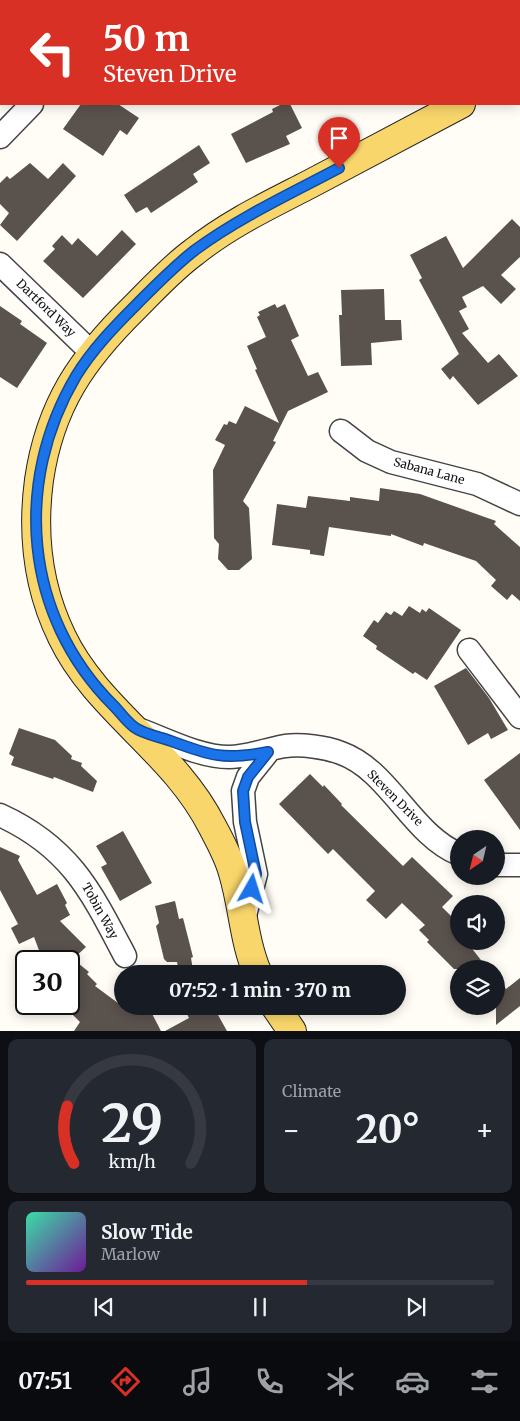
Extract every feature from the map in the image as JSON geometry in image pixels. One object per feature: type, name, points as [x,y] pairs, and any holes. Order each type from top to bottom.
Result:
[{"type":"main road","points":[[254,965],[233,870],[194,794],[166,760],[89,681],[62,638],[46,594],[36,546],[36,506],[44,448],[56,412],[91,352],[169,272],[220,232],[459,105]]},
{"type":"main road","points":[[281,1015],[292,1031]]},
{"type":"street","points":[[0,137],[31,105]]},
{"type":"street","name":"Dartford Way","points":[[0,264],[91,352]]},
{"type":"street","name":"Sabana Lane","points":[[341,431],[367,451],[392,462],[477,484],[520,504]]},
{"type":"street","points":[[470,650],[520,717]]},
{"type":"street","name":"Steven Drive","points":[[135,728],[219,757],[237,757],[268,752],[285,746],[311,746],[342,753],[360,764],[378,779],[428,831],[450,849]]},
{"type":"street","points":[[244,919],[256,874],[245,822],[243,791],[248,777],[268,752]]},
{"type":"street","name":"Tobin Way","points":[[0,815],[38,836],[64,858],[86,884],[125,956]]},
{"type":"street","points":[[505,865],[520,864]]},
{"type":"building","points":[[80,105],[120,105],[139,118],[127,135],[120,130],[103,156],[63,129]]},
{"type":"building","points":[[280,105],[290,105],[302,128],[286,136],[290,144],[246,163],[231,134],[273,112],[272,109]]},
{"type":"building","points":[[199,145],[210,163],[193,174],[198,182],[151,213],[147,207],[136,213],[124,195]]},
{"type":"building","points":[[30,163],[48,179],[63,163],[76,176],[17,241],[0,225],[9,213],[0,204],[0,183],[7,176],[10,179]]},
{"type":"building","points":[[512,219],[520,227],[520,257],[501,275],[516,289],[501,304],[483,286],[462,297],[467,307],[459,311],[469,329],[462,333],[488,363],[499,354],[518,376],[478,405],[453,376],[450,380],[441,369],[459,354],[419,280],[422,278],[410,255],[446,236],[463,268]]},
{"type":"building","points":[[122,230],[136,244],[83,298],[43,261],[55,249],[52,246],[62,235],[72,245],[78,238],[97,256]]},
{"type":"building","points":[[384,289],[385,320],[401,320],[402,340],[371,343],[372,365],[341,366],[339,315],[342,315],[341,290]]},
{"type":"building","points":[[275,304],[277,308],[285,304],[299,336],[291,340],[308,376],[318,372],[328,392],[288,411],[273,441],[276,442],[243,501],[249,508],[252,559],[239,570],[228,570],[218,559],[219,544],[214,538],[213,470],[225,445],[215,440],[224,424],[227,425],[229,421],[236,424],[245,406],[279,423],[255,370],[257,369],[247,346],[266,337],[257,317],[260,315],[258,312]]},
{"type":"building","points":[[0,306],[22,321],[20,324],[47,343],[17,388],[0,377]]},
{"type":"building","points":[[380,488],[420,494],[496,521],[494,524],[520,547],[520,601],[512,594],[507,600],[491,586],[496,580],[476,561],[424,543],[423,546],[391,534],[391,536],[329,527],[324,556],[310,554],[310,550],[272,545],[277,504],[306,508],[308,496],[350,501],[350,497],[379,501]]},
{"type":"building","points":[[409,606],[420,613],[422,609],[426,612],[429,608],[461,630],[427,680],[415,672],[413,674],[376,649],[377,646],[363,636],[374,620],[378,623],[386,612],[391,615],[394,611],[402,616]]},
{"type":"building","points":[[466,668],[489,698],[508,730],[491,739],[488,733],[468,745],[434,686]]},
{"type":"building","points":[[19,728],[55,740],[72,756],[71,759],[82,763],[81,766],[97,781],[93,792],[54,777],[53,779],[11,765],[14,757],[9,754]]},
{"type":"building","points":[[520,753],[520,830],[484,780]]},
{"type":"building","points":[[310,774],[323,787],[324,785],[341,805],[403,866],[412,857],[452,895],[450,895],[450,899],[442,907],[450,915],[450,950],[473,950],[481,960],[450,960],[450,965],[427,942],[429,940],[419,930],[425,925],[402,903],[386,919],[366,900],[375,891],[333,849],[328,854],[279,804]]},
{"type":"building","points":[[123,831],[152,883],[120,901],[101,867],[107,864],[96,846]]},
{"type":"building","points":[[0,847],[20,856],[18,860],[37,895],[57,884],[67,903],[65,905],[70,915],[60,921],[86,947],[80,953],[80,950],[39,950],[34,937],[19,944],[11,928],[18,924],[0,890]]},
{"type":"building","points":[[175,901],[179,919],[183,918],[193,957],[191,958],[192,965],[178,965],[177,962],[167,962],[164,959],[156,926],[159,923],[155,906]]},
{"type":"building","points":[[80,965],[89,972],[87,974],[97,984],[95,986],[114,1000],[114,1015],[153,1015],[161,1031],[74,1031],[80,1022],[73,1015],[80,1015]]},
{"type":"building","points":[[520,978],[520,1006],[496,1025],[496,1015],[505,1015],[505,988],[506,989]]},
{"type":"building","points":[[188,1015],[218,1015],[227,1031],[165,1031],[189,1018]]},
{"type":"route","points":[[252,889],[256,874],[245,822],[243,791],[248,777],[257,763],[268,752],[231,758],[219,757],[135,728],[89,681],[62,638],[46,594],[36,546],[36,506],[44,448],[56,412],[91,352],[169,272],[220,232],[339,168]]}]
